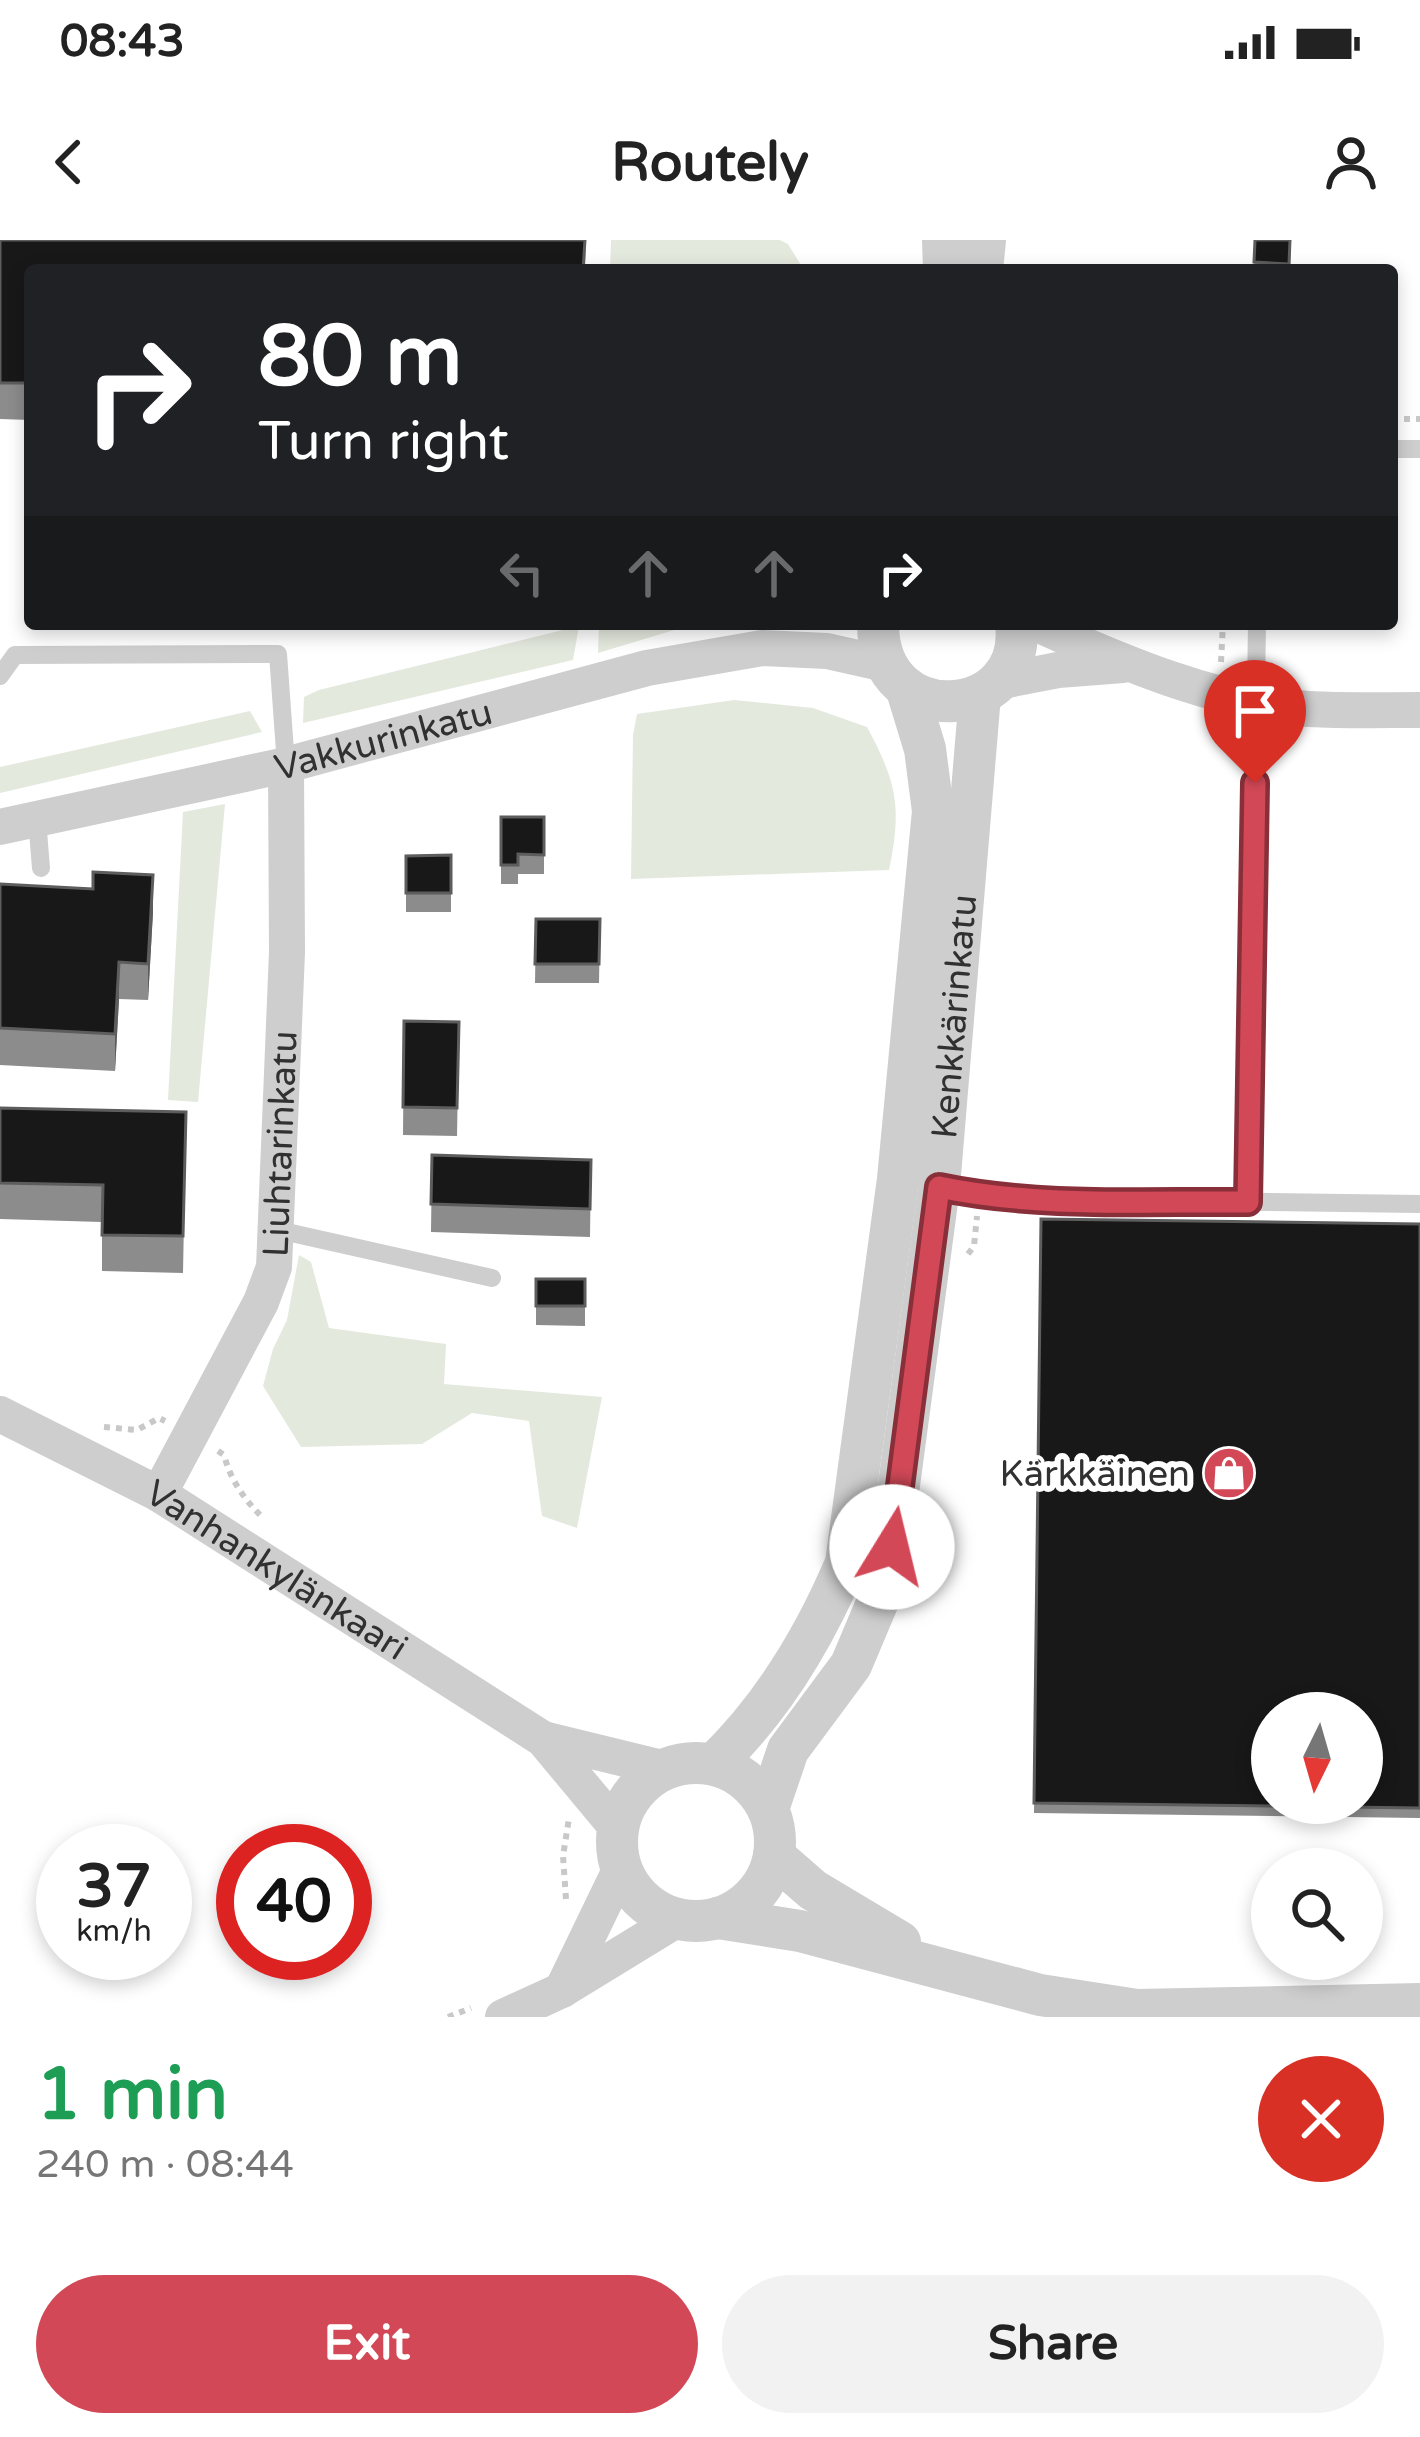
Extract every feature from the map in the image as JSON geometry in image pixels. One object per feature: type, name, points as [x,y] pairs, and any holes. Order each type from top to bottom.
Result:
[{"type":"street","points":[[762,648],[801,630]]},
{"type":"street","name":"Kenkkärinkatu","points":[[769,1809],[788,1750],[851,1666],[886,1582],[938,1187],[989,688],[1015,651],[1016,630]]},
{"type":"street","points":[[1050,630],[1127,665],[1256,700],[1306,709],[1420,710]]},
{"type":"street","points":[[762,648],[890,660],[943,703],[1058,670],[1127,665]]},
{"type":"street","name":"Vakkurinkatu","points":[[0,827],[286,764],[647,668],[762,648]]},
{"type":"street","name":"Kenkkärinkatu","points":[[714,1764],[753,1726],[793,1668],[846,1563],[938,1187],[933,811],[925,748],[890,660]]},
{"type":"street","name":"Liuhtarinkatu","points":[[159,1494],[261,1303],[274,1267],[286,952],[286,764]]},
{"type":"street","name":"Vanhankylänkaari","points":[[0,1414],[159,1494],[543,1739],[587,1791],[620,1848]]},
{"type":"street","name":"Vanhankylänkaari","points":[[543,1739],[666,1769]]},
{"type":"street","points":[[487,2013],[562,1990],[698,1918],[738,1910],[768,1877],[774,1856],[769,1809],[755,1788],[714,1764],[666,1769],[643,1783],[627,1804],[620,1848],[562,1990]]},
{"type":"street","points":[[620,1848],[634,1891],[654,1909],[800,1930],[1040,1995],[1137,2010],[1393,2009]]},
{"type":"street","points":[[774,1856],[813,1890],[938,1965]]},
{"type":"lane","points":[[1248,1202],[1257,630]]},
{"type":"lane","points":[[0,676],[15,655],[278,654],[286,764]]},
{"type":"lane","points":[[38,819],[41,868]]},
{"type":"lane","points":[[938,1187],[1248,1202],[1420,1204]]},
{"type":"lane","points":[[278,1230],[492,1278]]},
{"type":"path","points":[[1221,666],[1222,630]]},
{"type":"path","points":[[938,1187],[974,1246],[962,1261]]},
{"type":"path","points":[[85,1418],[106,1428],[137,1430],[159,1418],[190,1435],[224,1455],[230,1476],[265,1520]]},
{"type":"path","points":[[563,1910],[567,1822],[587,1791]]},
{"type":"path","points":[[448,2017],[487,2013]]},
{"type":"shaded area","points":[[611,240],[780,240],[800,264],[610,264]]},
{"type":"shaded area","points":[[578,630],[573,660],[303,723],[304,697]]},
{"type":"shaded area","points":[[599,630],[674,630],[598,653]]},
{"type":"shaded area","points":[[734,700],[813,708],[867,727],[894,796],[889,870],[631,879],[637,714]]},
{"type":"shaded area","points":[[250,711],[262,732],[0,793],[0,767]]},
{"type":"shaded area","points":[[225,804],[198,1102],[168,1100],[183,812]]},
{"type":"shaded area","points":[[299,1255],[311,1262],[329,1328],[446,1344],[444,1384],[602,1397],[577,1528],[542,1516],[529,1421],[472,1413],[422,1444],[301,1447],[263,1386],[287,1320]]},
{"type":"building","points":[[0,240],[585,240],[583,264],[24,264],[24,383],[0,383]]},
{"type":"building","points":[[1255,240],[1290,240],[1289,264],[1254,262]]},
{"type":"building","points":[[501,817],[544,817],[544,855],[518,854],[518,865],[501,865]]},
{"type":"building","points":[[451,855],[451,893],[406,893],[406,856]]},
{"type":"building","points":[[93,872],[153,875],[148,964],[119,962],[115,1034],[0,1028],[0,884],[93,889]]},
{"type":"building","points":[[536,919],[600,919],[599,964],[535,964]]},
{"type":"building","points":[[404,1021],[459,1022],[457,1108],[403,1107]]},
{"type":"building","points":[[0,1108],[186,1112],[183,1236],[102,1235],[103,1185],[0,1183]]},
{"type":"building","points":[[432,1155],[591,1160],[590,1209],[431,1204]]},
{"type":"building","name":"Kärkkäinen","points":[[1041,1219],[1420,1224],[1420,1808],[1383,1808],[1383,1692],[1251,1692],[1251,1806],[1034,1803]]},
{"type":"building","points":[[536,1279],[585,1279],[585,1306],[536,1306]]},
{"type":"place","name":"Kärkkäinen","points":[[1229,1473]]},
{"type":"route","points":[[892,1547],[939,1187],[1044,1199],[1248,1202],[1255,783]]}]
